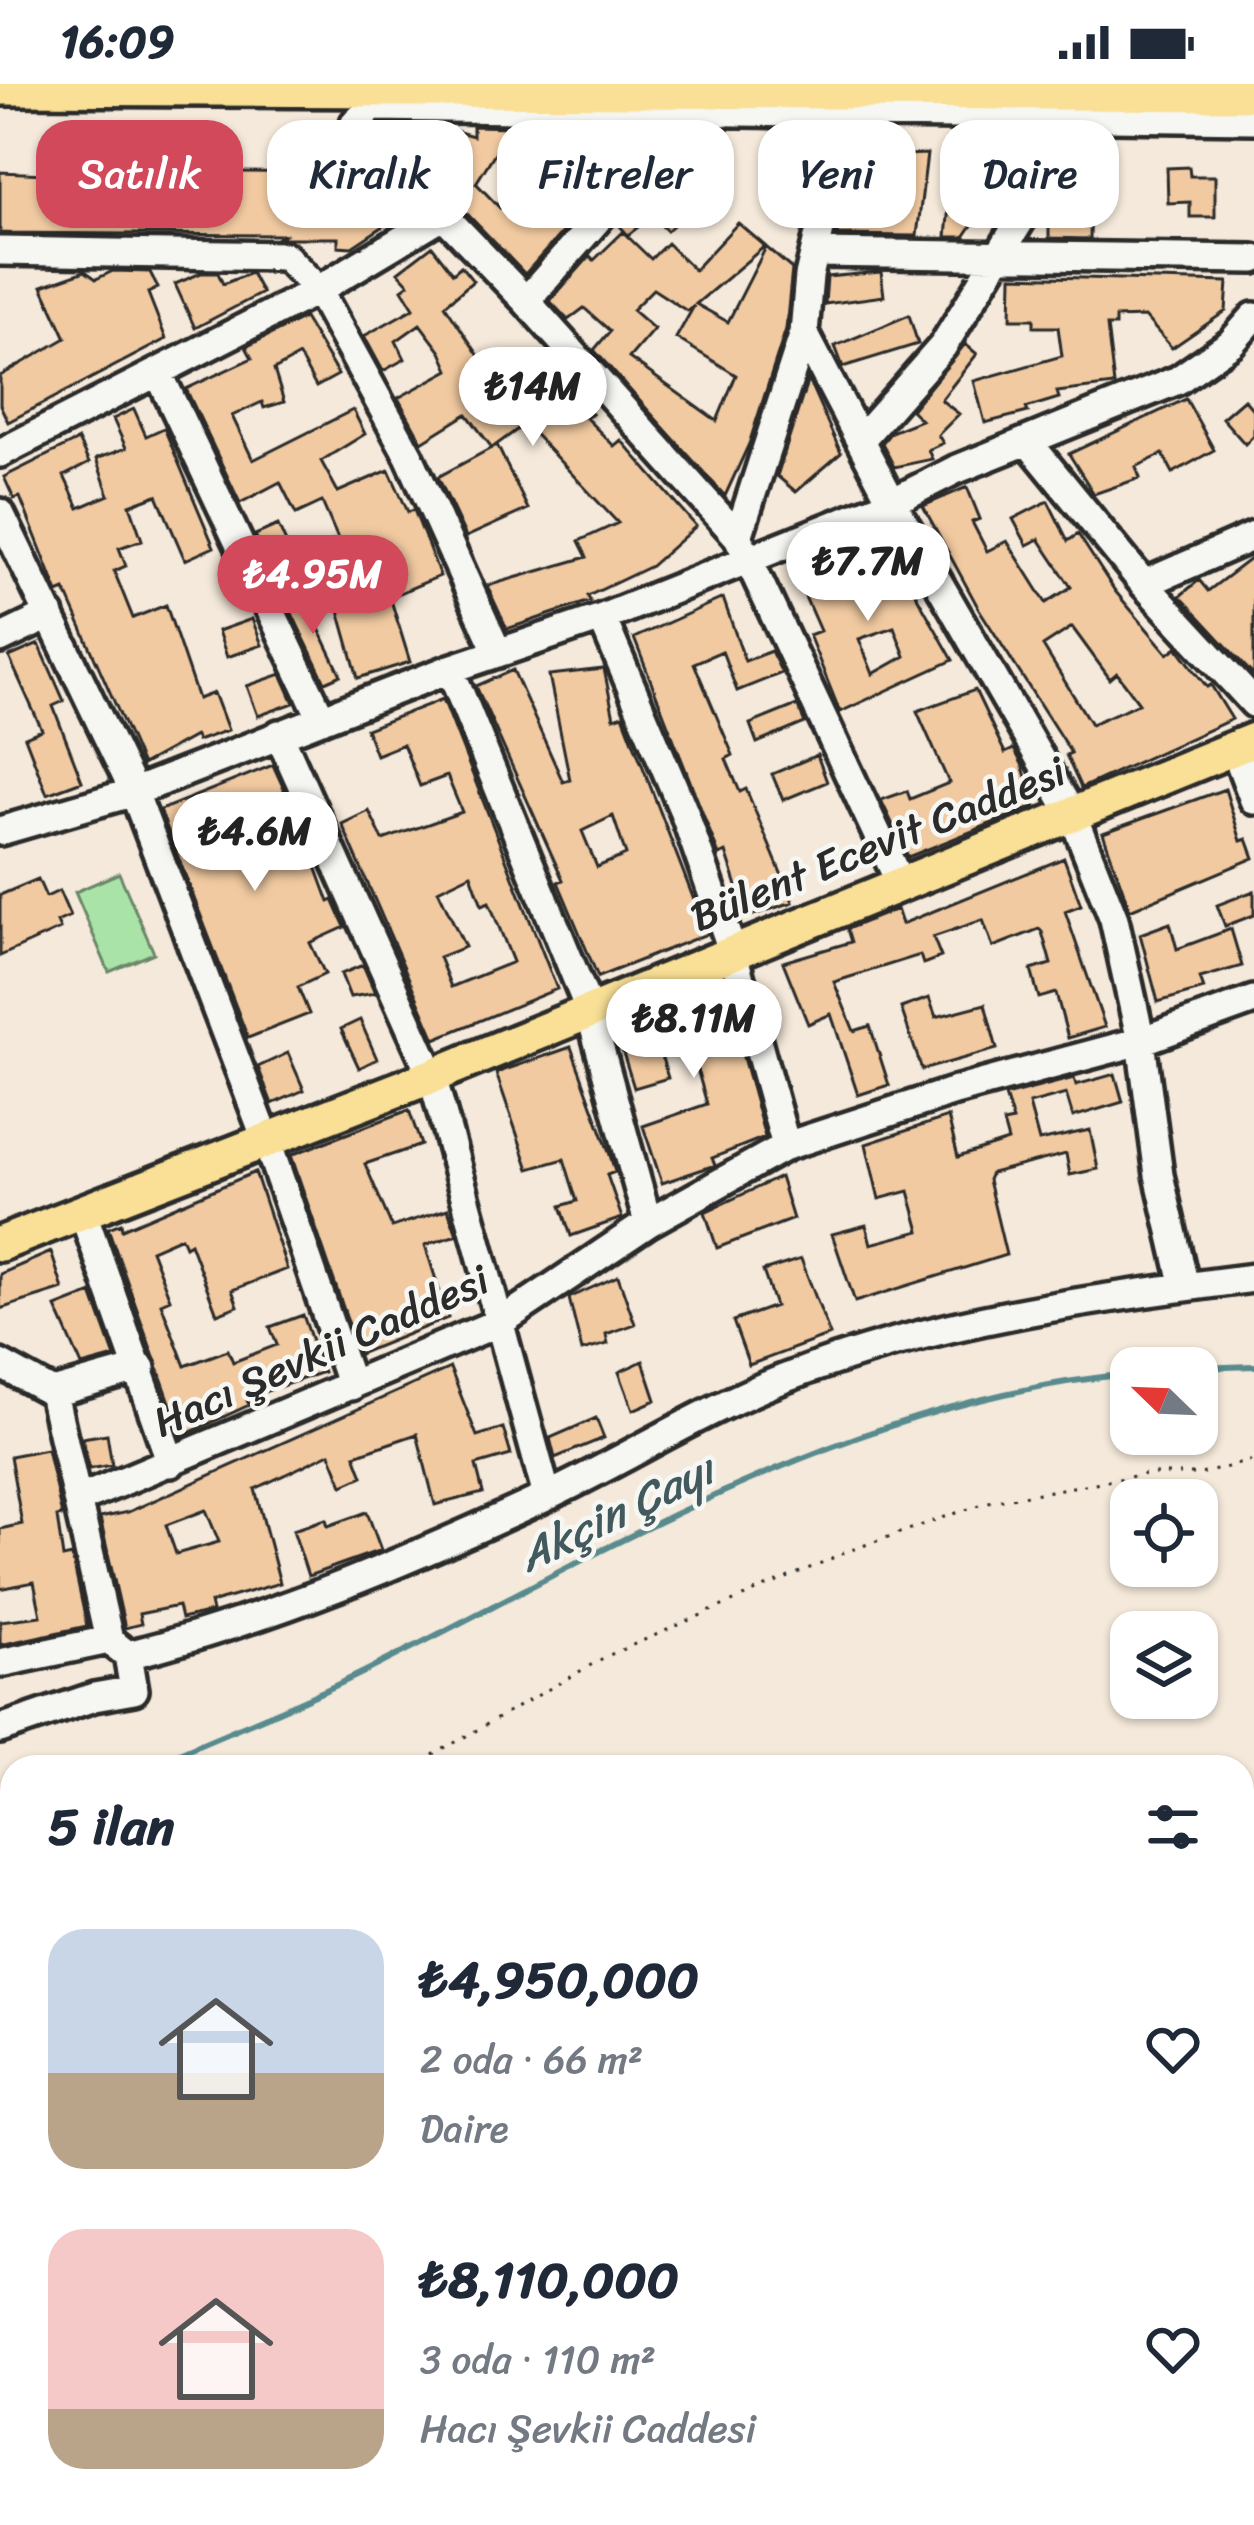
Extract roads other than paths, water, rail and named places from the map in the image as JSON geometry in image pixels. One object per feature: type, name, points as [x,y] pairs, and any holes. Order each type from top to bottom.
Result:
[{"type":"highway","points":[[0,85],[352,99],[1254,91]]},
{"type":"main road","name":"Bülent Ecevit Caddesi","points":[[0,1244],[432,1076],[1244,743]]},
{"type":"street","points":[[0,102],[352,99],[676,110],[1254,119]]},
{"type":"street","points":[[352,99],[355,120]]},
{"type":"street","points":[[526,301],[613,203],[676,110]]},
{"type":"street","points":[[743,548],[804,333],[816,253],[848,111]]},
{"type":"street","points":[[862,438],[943,346],[1083,119]]},
{"type":"street","points":[[0,453],[318,290],[421,228]]},
{"type":"street","points":[[456,228],[526,301],[743,548],[901,885]]},
{"type":"street","points":[[0,251],[285,256],[318,290],[409,456],[498,653]]},
{"type":"street","points":[[816,253],[1254,259]]},
{"type":"street","points":[[0,831],[134,792],[450,669],[602,618],[743,548],[892,502],[1178,380],[1231,343],[1254,317]]},
{"type":"street","points":[[804,333],[892,502],[1073,816],[1114,919],[1141,1041],[1159,1175],[1186,1287]]},
{"type":"street","points":[[158,374],[322,719]]},
{"type":"street","points":[[1028,442],[1144,584],[1254,703]]},
{"type":"street","points":[[0,513],[134,792],[266,1139],[351,1386]]},
{"type":"street","points":[[1144,584],[1254,536]]},
{"type":"street","points":[[0,639],[50,615]]},
{"type":"street","points":[[602,618],[684,812],[732,950],[786,1146]]},
{"type":"street","points":[[450,669],[589,1009],[648,1223]]},
{"type":"street","points":[[279,734],[432,1076],[547,1496]]},
{"type":"street","points":[[1244,743],[1254,800]]},
{"type":"street","name":"Hacı Şevkii Caddesi","points":[[78,1500],[502,1321],[648,1223],[786,1146],[955,1091],[1141,1041],[1254,1000]]},
{"type":"street","points":[[82,1210],[171,1463]]},
{"type":"street","points":[[0,1663],[119,1647],[347,1586],[547,1496],[780,1381],[893,1342],[1030,1310],[1254,1278]]},
{"type":"street","points":[[0,1364],[53,1394],[141,1368]]},
{"type":"street","points":[[0,1729],[94,1697],[134,1690],[78,1500],[53,1394]]},
{"type":"waterway","name":"Akçin Çayı","points":[[1218,1367],[1254,1366]]},
{"type":"waterway","points":[[176,1755],[338,1685],[641,1531],[831,1447],[929,1414],[1029,1389],[1110,1377]]}]
